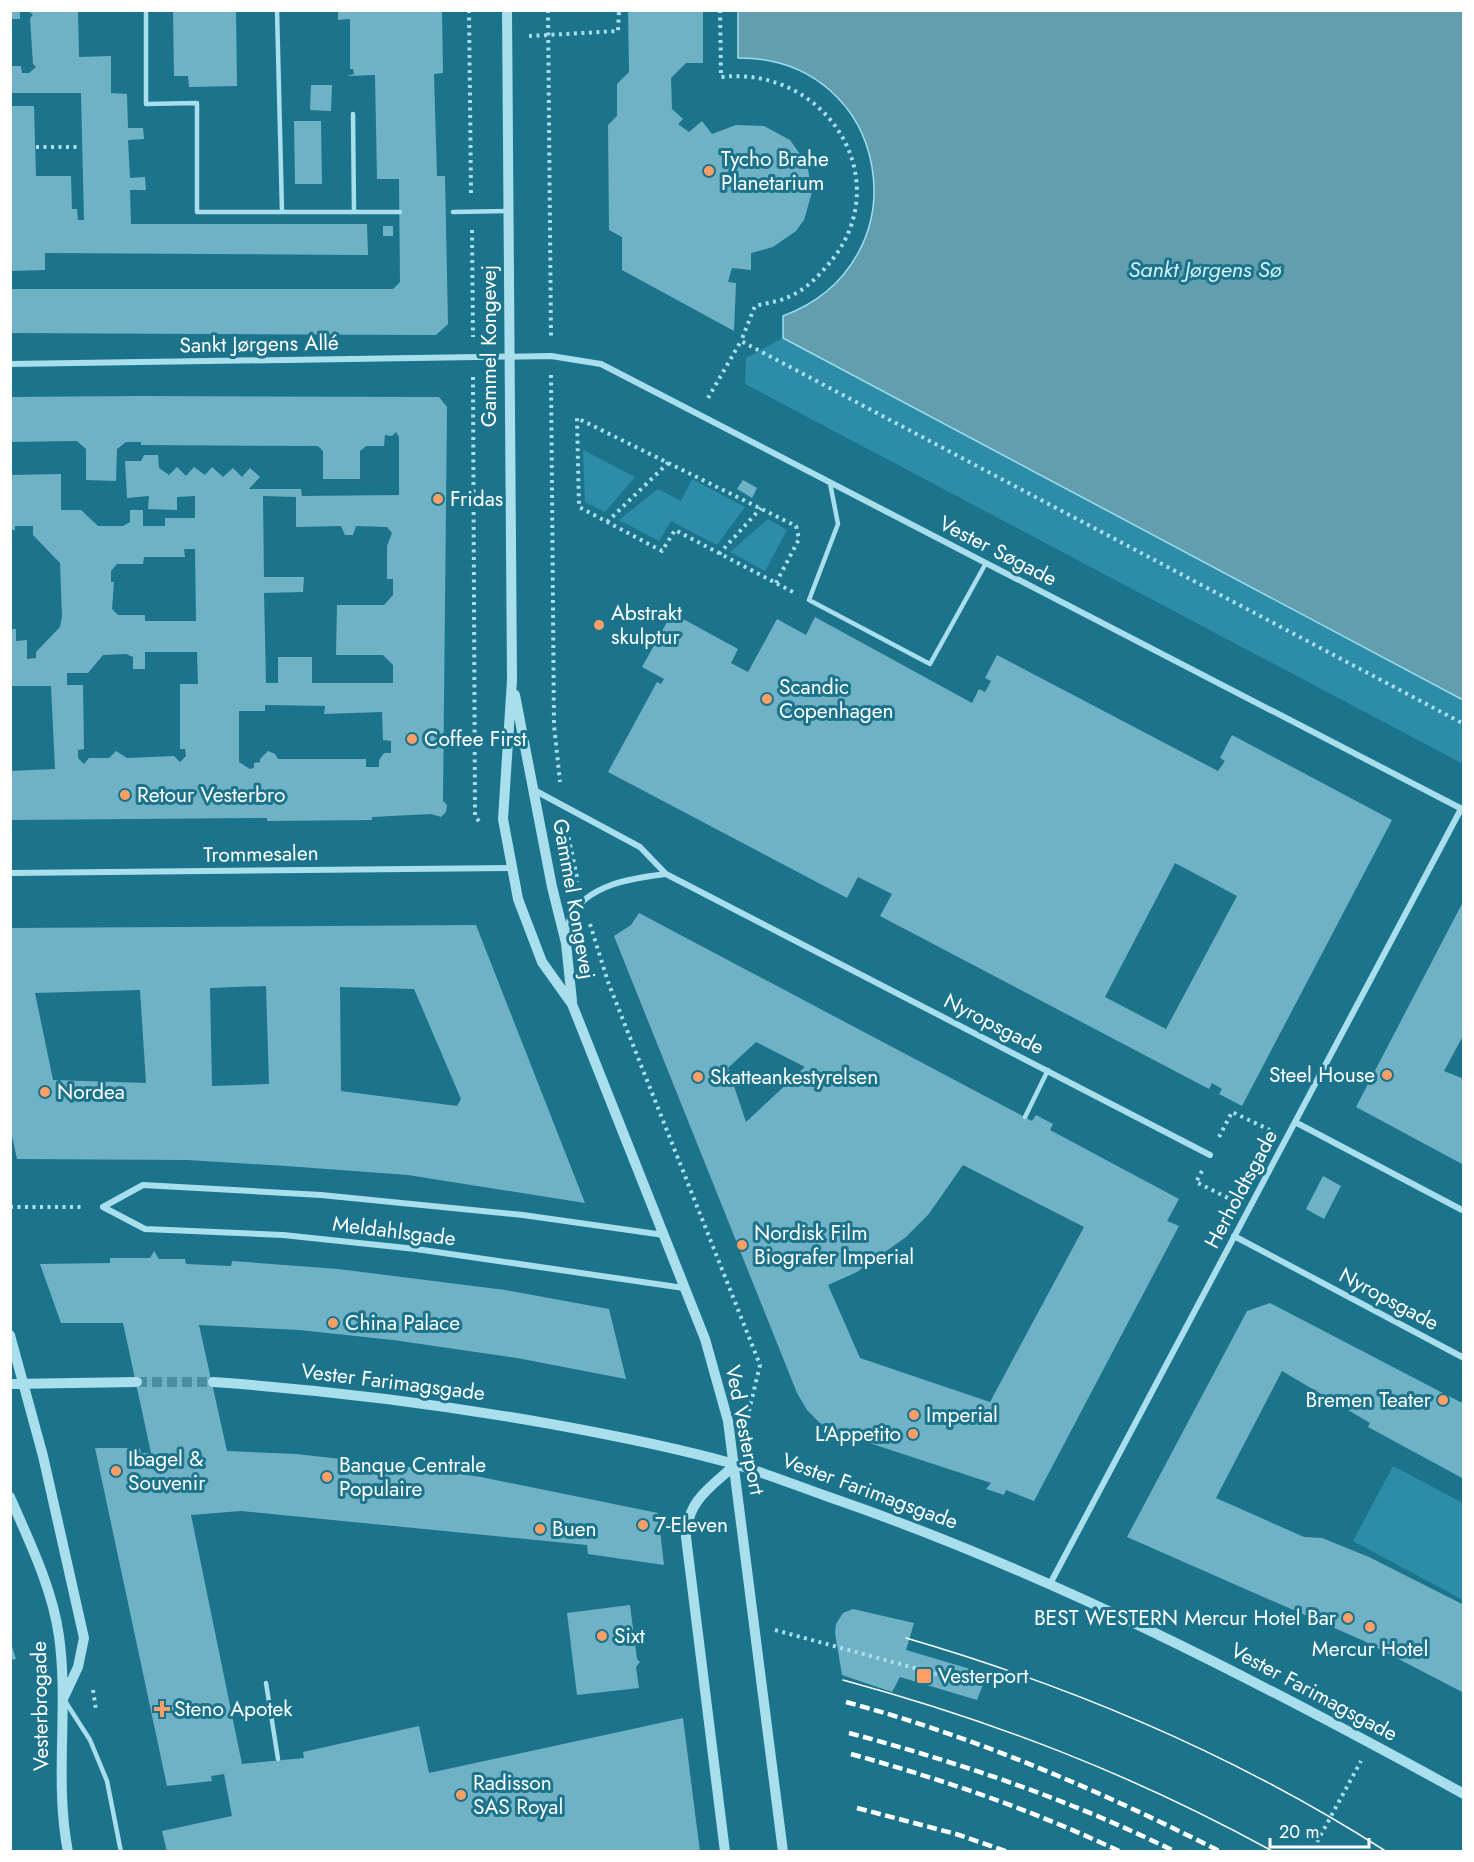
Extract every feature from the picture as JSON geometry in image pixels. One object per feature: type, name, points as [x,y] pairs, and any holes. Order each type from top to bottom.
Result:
[{"type":"street","name":"Gammel Kongevej","points":[[507,10],[512,680],[503,819],[518,899],[542,963],[572,1004]]},
{"type":"street","name":"Vester Søgade","points":[[508,357],[551,356],[601,364],[1462,810]]},
{"type":"street","name":"Sankt Jørgens Allé","points":[[10,364],[508,357]]},
{"type":"street","name":"Gammel Kongevej","points":[[512,680],[552,887],[566,944],[572,1004]]},
{"type":"street","name":"Nyropsgade","points":[[534,790],[639,847],[666,874],[1210,1155]]},
{"type":"street","name":"Herholdtsgade","points":[[1050,1584],[1462,810]]},
{"type":"street","name":"Trommesalen","points":[[10,873],[511,868]]},
{"type":"street","points":[[566,944],[570,918],[584,903],[622,879],[666,874]]},
{"type":"street","name":"Ved Vesterport","points":[[572,1004],[716,1371],[736,1464],[783,1851]]},
{"type":"street","points":[[1295,1122],[1464,1211]]},
{"type":"street","name":"Meldahlsgade","points":[[103,1207],[143,1185],[333,1197],[523,1215],[664,1235]]},
{"type":"street","name":"Meldahlsgade","points":[[103,1207],[145,1229],[283,1235],[416,1249],[685,1288]]},
{"type":"street","name":"Nyropsgade","points":[[1234,1236],[1464,1358]]},
{"type":"street","points":[[10,1335],[84,1638],[78,1667],[63,1699]]},
{"type":"street","points":[[10,1384],[137,1382]]},
{"type":"street","name":"Vester Farimagsgade","points":[[213,1382],[282,1387],[456,1407],[639,1440],[736,1464],[921,1529],[1050,1584],[1186,1647],[1464,1794]]},
{"type":"street","points":[[725,1851],[686,1529],[692,1505],[736,1464]]},
{"type":"street","name":"Vesterbrogade","points":[[10,1497],[53,1607],[59,1638],[63,1699],[60,1795],[68,1851]]},
{"type":"lane","points":[[146,10],[146,104],[198,103],[197,212],[400,212]]},
{"type":"lane","points":[[277,10],[282,212]]},
{"type":"lane","points":[[353,114],[354,212]]},
{"type":"lane","points":[[453,212],[508,211]]},
{"type":"lane","points":[[830,482],[838,524],[809,600],[930,664],[986,563]]},
{"type":"lane","points":[[1024,1117],[1048,1070]]},
{"type":"lane","points":[[266,1683],[279,1759]]},
{"type":"lane","points":[[63,1699],[90,1740],[107,1782],[121,1851]]},
{"type":"path","points":[[469,10],[475,816],[487,833]]},
{"type":"path","points":[[548,10],[554,725],[562,806],[584,903],[608,981],[760,1365],[746,1420]]},
{"type":"path","points":[[508,37],[618,31],[619,10]]},
{"type":"path","points":[[699,414],[741,341],[755,306],[788,297],[815,280],[838,255],[851,225],[856,192],[852,159],[838,129],[818,104],[789,86],[758,77],[721,77],[720,10]]},
{"type":"path","points":[[36,147],[77,147]]},
{"type":"path","points":[[741,341],[1464,724]]},
{"type":"path","points":[[776,583],[799,539],[796,526],[577,418],[579,507],[663,551],[675,530],[719,554],[809,600]]},
{"type":"path","points":[[607,522],[669,462]]},
{"type":"path","points":[[719,554],[761,508]]},
{"type":"path","points":[[1249,1209],[1196,1182],[1232,1112],[1287,1138]]},
{"type":"path","points":[[10,1207],[103,1207]]},
{"type":"path","points":[[755,1624],[977,1685]]},
{"type":"path","points":[[1317,1842],[1371,1744]]},
{"type":"shaded area","points":[[783,338],[1463,700],[1463,764],[745,384],[746,358]]},
{"type":"shaded area","points":[[583,450],[635,477],[605,512],[585,502]]},
{"type":"shaded area","points":[[692,479],[745,507],[717,545],[671,521],[659,541],[619,520],[658,489],[681,501]]},
{"type":"shaded area","points":[[768,519],[787,530],[765,571],[730,552]]},
{"type":"shaded area","points":[[1393,1466],[1463,1503],[1463,1600],[1353,1541]]},
{"type":"water","name":"Sankt Jørgens Sø","points":[[738,11],[1463,11],[1463,700],[783,338],[783,316],[829,289],[858,253],[872,210],[872,166],[857,125],[830,90],[790,67],[738,58]]},
{"type":"building","points":[[10,10],[20,10],[20,19],[10,19]]},
{"type":"building","points":[[28,10],[78,10],[79,57],[111,56],[111,93],[127,94],[128,128],[143,128],[144,139],[128,140],[130,178],[145,177],[146,190],[130,190],[131,224],[367,224],[368,255],[45,253],[45,270],[10,271],[10,106],[34,106],[36,176],[71,176],[72,209],[77,209],[78,220],[84,220],[81,93],[10,93],[10,66],[21,66],[22,73],[29,73],[36,67],[33,64],[30,18],[33,15]]},
{"type":"building","points":[[173,10],[236,10],[237,86],[189,87],[188,76],[174,76]]},
{"type":"building","points":[[338,10],[442,10],[443,73],[434,74],[437,176],[445,176],[448,324],[436,335],[10,333],[10,289],[393,289],[400,282],[399,179],[377,179],[375,75],[347,76],[354,74],[353,69],[350,69],[350,19],[338,20]]},
{"type":"building","name":"Tycho Brahe Planetarium","points":[[628,10],[703,10],[703,63],[686,63],[671,78],[672,109],[683,119],[678,124],[689,132],[702,121],[712,134],[736,125],[764,126],[790,140],[807,164],[812,192],[804,220],[796,231],[773,247],[751,253],[751,270],[732,268],[728,282],[736,283],[734,331],[622,270],[622,237],[609,230],[608,125],[617,116],[617,84],[629,72]]},
{"type":"building","points":[[311,85],[332,85],[331,111],[310,110]]},
{"type":"building","points":[[294,121],[321,121],[322,184],[295,184]]},
{"type":"building","points":[[383,226],[393,226],[393,236],[383,236]]},
{"type":"building","points":[[10,397],[439,397],[447,407],[443,801],[447,805],[446,812],[441,817],[431,814],[372,817],[372,820],[267,821],[267,818],[10,820],[10,771],[55,769],[51,686],[10,686],[10,629],[16,629],[16,641],[27,640],[27,659],[36,658],[36,652],[60,627],[62,616],[60,563],[33,535],[33,526],[15,526],[15,530],[10,530],[10,475],[61,474],[61,510],[81,510],[98,526],[123,526],[130,522],[130,510],[143,510],[143,526],[165,526],[165,518],[195,518],[195,496],[177,497],[177,510],[148,509],[149,496],[127,498],[125,461],[141,461],[144,455],[158,455],[159,468],[169,475],[177,467],[186,476],[194,467],[205,475],[212,467],[223,477],[233,468],[242,477],[250,468],[260,477],[249,489],[301,489],[302,496],[399,495],[399,437],[396,432],[392,436],[385,435],[384,446],[366,446],[360,451],[360,479],[323,479],[323,451],[318,446],[141,445],[141,442],[126,442],[117,449],[116,481],[86,480],[86,449],[77,441],[10,442]],"holes":[[[263,496],[296,497],[296,527],[341,526],[345,535],[353,535],[356,526],[387,527],[392,533],[387,546],[387,579],[393,579],[393,595],[384,605],[337,605],[336,655],[383,655],[393,665],[393,683],[312,683],[312,657],[278,657],[278,683],[266,683],[264,593],[303,592],[304,577],[264,577]],[[184,549],[195,549],[196,621],[145,621],[145,615],[118,615],[112,609],[114,582],[111,582],[111,571],[117,564],[143,564],[144,557],[185,557]],[[145,652],[197,652],[198,684],[180,684],[180,749],[185,749],[186,756],[180,762],[174,756],[127,758],[116,751],[109,758],[89,758],[84,764],[78,758],[78,750],[84,749],[83,685],[67,685],[67,673],[88,673],[103,655],[126,654],[133,657],[133,669],[145,669]],[[265,705],[325,706],[324,714],[382,712],[383,740],[391,741],[391,753],[384,753],[379,760],[379,767],[366,767],[366,759],[278,759],[275,754],[268,751],[260,762],[254,763],[254,768],[250,769],[239,762],[239,711],[265,711]]]},
{"type":"building","points":[[743,480],[757,488],[752,498],[737,489]]},
{"type":"building","points":[[672,613],[738,649],[731,663],[748,672],[777,619],[806,635],[815,617],[972,703],[979,689],[985,692],[991,681],[985,678],[997,655],[1218,771],[1225,761],[1220,758],[1232,735],[1392,820],[1242,1106],[1219,1094],[1222,1089],[1212,1083],[1209,1089],[880,916],[892,894],[858,877],[847,898],[608,772],[657,682],[661,684],[664,679],[642,667]],"holes":[[[1175,863],[1237,896],[1166,1029],[1105,997]]]},
{"type":"building","points":[[1464,900],[1464,1034],[1444,1071],[1464,1079],[1464,1165],[1356,1107]]},
{"type":"building","points":[[639,913],[1032,1121],[1036,1115],[1053,1124],[1050,1130],[1179,1199],[1167,1221],[1179,1226],[1034,1501],[1006,1490],[1004,1495],[986,1489],[991,1483],[833,1431],[820,1423],[807,1410],[797,1393],[614,936],[631,925]],"holes":[[[756,1042],[805,1067],[746,1122],[728,1068]],[[963,1165],[1084,1227],[990,1402],[860,1358],[828,1285],[857,1272],[906,1237],[928,1215]]]},
{"type":"building","points":[[476,925],[585,1203],[408,1175],[187,1160],[17,1159],[10,1127],[10,928]],"holes":[[[266,986],[269,1084],[212,1086],[210,988]],[[340,987],[414,989],[461,1099],[457,1106],[341,1091]],[[140,990],[146,1083],[53,1080],[35,993]]]},
{"type":"building","points":[[1323,1176],[1341,1186],[1324,1219],[1306,1209]]},
{"type":"building","name":"Buen","points":[[154,1251],[159,1259],[185,1259],[186,1264],[231,1266],[232,1261],[338,1269],[505,1290],[609,1309],[626,1379],[517,1358],[393,1340],[299,1330],[199,1325],[227,1451],[296,1454],[481,1477],[658,1513],[664,1565],[588,1554],[587,1545],[241,1511],[191,1515],[242,1764],[304,1758],[303,1752],[419,1726],[429,1773],[683,1718],[700,1852],[167,1852],[162,1831],[232,1816],[224,1774],[211,1776],[212,1781],[167,1786],[95,1448],[140,1448],[141,1453],[151,1453],[123,1323],[61,1323],[40,1264],[110,1263],[110,1258],[150,1258]]},
{"type":"building","points":[[1270,1303],[1464,1404],[1464,1479],[1368,1427],[1370,1423],[1282,1371],[1216,1498],[1304,1537],[1322,1538],[1369,1557],[1464,1605],[1464,1693],[1364,1641],[1127,1537],[1247,1311]]},
{"type":"building","name":"Sixt","points":[[630,1605],[637,1659],[640,1662],[636,1667],[639,1688],[577,1695],[567,1613]]},
{"type":"building","points":[[853,1609],[914,1623],[906,1650],[987,1674],[977,1700],[900,1677],[892,1692],[842,1675],[835,1633],[836,1624],[843,1613]]},
{"type":"building","points":[[10,1640],[16,1659],[10,1660]]},
{"type":"tunnel","points":[[137,1382],[213,1382]]},
{"type":"tram line","points":[[906,1638],[1031,1679],[1154,1728],[1273,1785],[1387,1852]]},
{"type":"tram line","points":[[843,1680],[956,1714],[1064,1753],[1169,1799],[1274,1852]]},
{"type":"railway","points":[[846,1702],[943,1732],[1037,1767],[1176,1829],[1221,1852]]},
{"type":"railway","points":[[849,1733],[1015,1784],[1056,1799],[1176,1852]]},
{"type":"railway","points":[[851,1754],[988,1797],[1121,1852]]},
{"type":"railway","points":[[857,1808],[956,1834],[1008,1852]]},
{"type":"place","name":"Tycho Brahe Planetarium","points":[[709,171]]},
{"type":"place","name":"Fridas","points":[[438,499]]},
{"type":"place","name":"Abstrakt skulptur","points":[[599,625]]},
{"type":"place","name":"Scandic Copenhagen","points":[[767,699]]},
{"type":"place","name":"Coffee First","points":[[412,739]]},
{"type":"place","name":"Retour Vesterbro","points":[[125,795]]},
{"type":"place","name":"Steel House","points":[[1387,1075]]},
{"type":"place","name":"Skatteankestyrelsen","points":[[698,1077]]},
{"type":"place","name":"Nordea","points":[[45,1092]]},
{"type":"place","name":"Nordisk Film Biografer Imperial","points":[[742,1245]]},
{"type":"place","name":"China Palace","points":[[333,1323]]},
{"type":"place","name":"Bremen Teater","points":[[1443,1400]]},
{"type":"place","name":"Imperial","points":[[914,1415]]},
{"type":"place","name":"L'Appetito","points":[[913,1434]]},
{"type":"place","name":"Ibagel & Souvenir","points":[[116,1471]]},
{"type":"place","name":"Banque Centrale Populaire","points":[[327,1477]]},
{"type":"place","name":"7-Eleven","points":[[643,1525]]},
{"type":"place","name":"Buen","points":[[540,1529]]},
{"type":"place","name":"BEST WESTERN Mercur Hotel Bar","points":[[1348,1618]]},
{"type":"place","name":"Mercur Hotel","points":[[1370,1627]]},
{"type":"place","name":"Sixt","points":[[602,1636]]},
{"type":"place","name":"Vesterport","points":[[924,1676]]},
{"type":"place","name":"Steno Apotek","points":[[162,1709]]},
{"type":"place","name":"Radisson SAS Royal","points":[[461,1795]]}]
